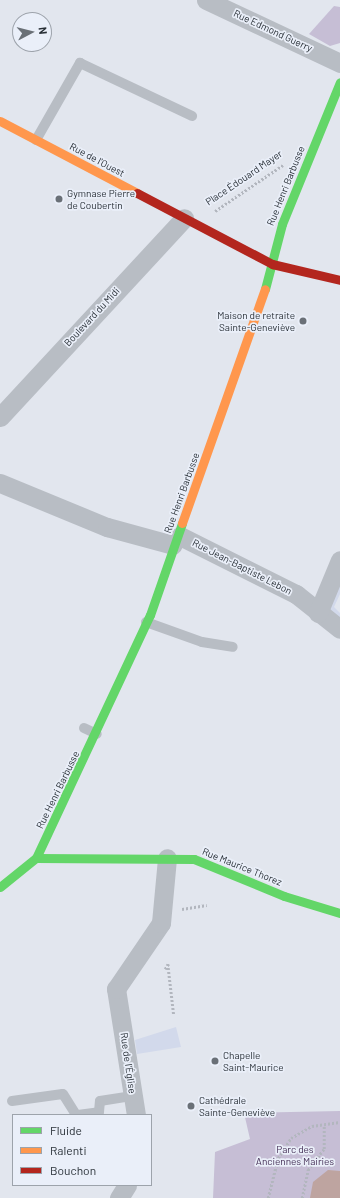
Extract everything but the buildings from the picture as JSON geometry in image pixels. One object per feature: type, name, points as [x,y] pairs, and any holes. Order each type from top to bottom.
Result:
[{"type":"street","name":"Rue Edmond Guerry","points":[[206,0],[340,63]]},
{"type":"street","name":"Rue Henri Barbusse","points":[[0,887],[36,858],[97,734],[146,622],[177,540],[272,264],[282,224],[340,82]]},
{"type":"street","name":"Rue de l'Ouest","points":[[0,121],[184,218]]},
{"type":"street","points":[[184,218],[272,264],[340,280]]},
{"type":"street","name":"Boulevard du Midi","points":[[0,417],[184,218]]},
{"type":"street","name":"Rue Jean-Baptiste Lebon","points":[[0,484],[100,525],[177,540],[296,594],[340,629]]},
{"type":"street","points":[[318,613],[340,560]]},
{"type":"street","name":"Rue Maurice Thorez","points":[[36,858],[167,858],[205,862],[284,896],[340,913]]},
{"type":"street","name":"Rue de l'Église","points":[[136,1114],[116,989],[162,923],[167,858]]},
{"type":"street","points":[[118,1198],[126,1186]]},
{"type":"lane","points":[[36,140],[80,63],[192,116]]},
{"type":"lane","points":[[146,622],[202,642],[233,647]]},
{"type":"lane","points":[[84,728],[97,734]]},
{"type":"lane","points":[[12,1101],[63,1094],[76,1114]]},
{"type":"lane","points":[[84,1114],[99,1112],[100,1101],[133,1096]]},
{"type":"path","name":"Place Édouard Mayer","points":[[212,213],[290,161]]},
{"type":"path","points":[[182,910],[207,905]]},
{"type":"path","points":[[165,969],[168,964],[174,1016]]},
{"type":"path","points":[[268,1198],[278,1158],[291,1138],[312,1126],[340,1122]]},
{"type":"path","points":[[302,1198],[308,1170],[324,1149],[324,1125]]},
{"type":"green space","points":[[334,6],[340,7],[340,43],[330,46],[309,34]]},
{"type":"green space","name":"Parc des Anciennes Mairies","points":[[340,1111],[340,1198],[213,1198],[215,1152],[250,1139],[244,1113]]},
{"type":"shaded area","points":[[340,577],[340,594],[334,607],[340,613],[340,621],[330,612],[329,604]]},
{"type":"shaded area","points":[[176,1027],[181,1047],[137,1054],[135,1040]]},
{"type":"shaded area","points":[[328,1170],[340,1171],[340,1198],[310,1198],[313,1182]]},
{"type":"traffic: fast","points":[[265,289],[282,224],[340,82]]},
{"type":"traffic: fast","points":[[0,887],[36,858],[150,615],[182,523]]},
{"type":"traffic: fast","points":[[36,858],[194,859],[284,896],[340,913]]},
{"type":"traffic: slow","points":[[0,121],[137,193]]},
{"type":"traffic: slow","points":[[182,523],[265,289]]},
{"type":"traffic: jam","points":[[137,193],[272,264],[340,280]]},
{"type":"place","name":"Gymnase Pierre de Coubertin","points":[[59,199]]},
{"type":"place","name":"Maison de retraite Sainte-Geneviève","points":[[303,321]]},
{"type":"place","name":"Chapelle Saint-Maurice","points":[[215,1061]]},
{"type":"place","name":"Cathédrale Sainte-Geneviève","points":[[191,1106]]}]
